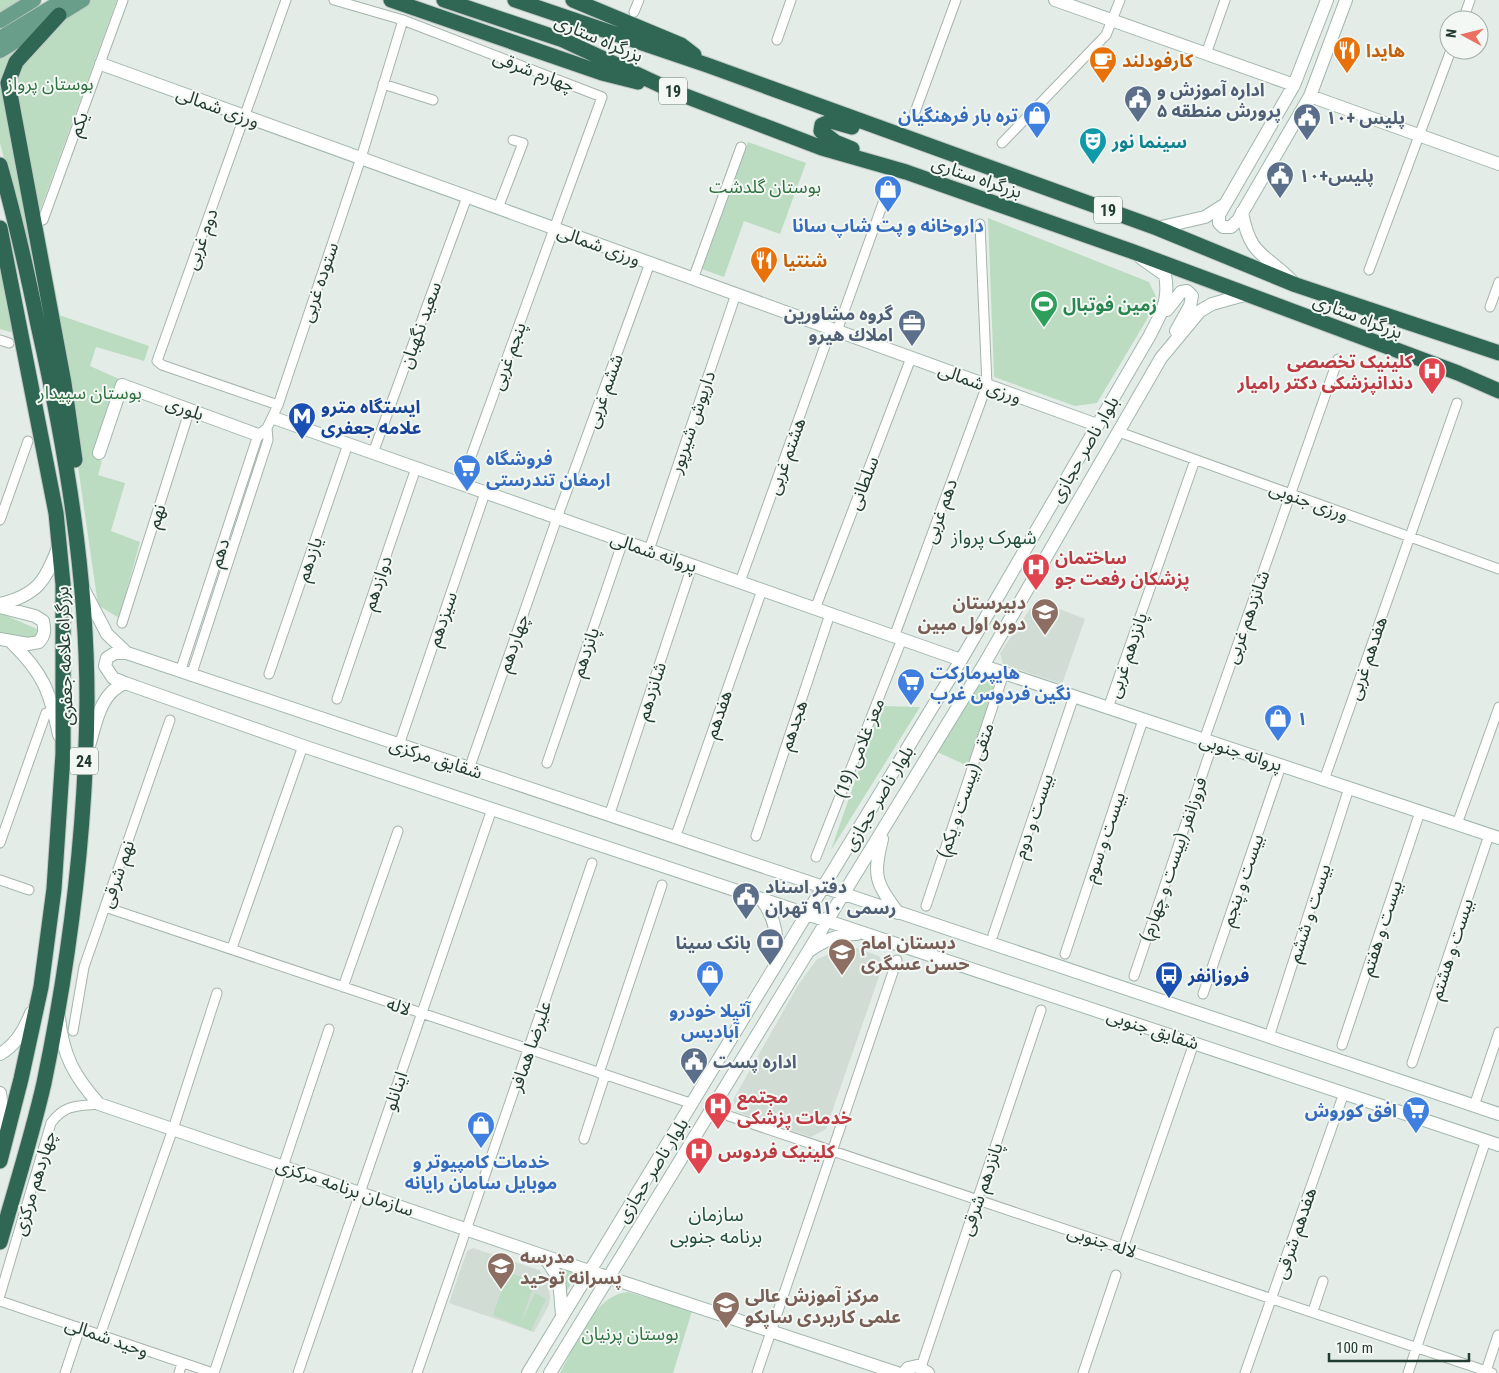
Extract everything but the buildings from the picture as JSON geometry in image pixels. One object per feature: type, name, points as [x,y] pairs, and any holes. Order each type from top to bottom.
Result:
[{"type":"highway","points":[[391,0],[602,73],[675,92]]},
{"type":"highway","name":"بزرگراه ستاری","points":[[444,0],[563,40],[675,92],[822,148],[906,172],[1131,251],[1499,390]]},
{"type":"highway","name":"بزرگراه ستاری","points":[[515,0],[829,108],[916,142],[1157,228],[1296,285],[1499,353]]},
{"type":"highway","points":[[573,0],[681,45],[707,65]]},
{"type":"highway","points":[[59,15],[16,62],[8,83],[64,384],[77,474],[74,511]]},
{"type":"highway","points":[[906,172],[835,142],[821,131],[822,125],[831,121],[841,122],[881,138],[916,142]]},
{"type":"highway","name":"بزرگراه علامه جعفری","points":[[0,165],[14,214],[52,386],[74,511],[82,584],[87,701],[74,900],[58,1002],[44,1083],[0,1242]]},
{"type":"highway","name":"بزرگراه علامه جعفری","points":[[0,228],[44,441],[60,543],[63,618],[63,754],[54,889],[41,987],[21,1079],[0,1160]]},
{"type":"highway","points":[[1458,373],[1499,380]]},
{"type":"main road","points":[[0,21],[34,0]]},
{"type":"main road","points":[[0,38],[63,0]]},
{"type":"main road","points":[[0,51],[83,0]]},
{"type":"main road","points":[[1054,0],[1294,85]]},
{"type":"main road","points":[[1327,0],[1294,85],[1219,215],[1220,226],[1231,227],[1242,212],[1310,96],[1346,0]]},
{"type":"main road","name":"ورزی شمالی","points":[[101,64],[1098,425]]},
{"type":"main road","points":[[1310,96],[1499,164]]},
{"type":"main road","points":[[1157,228],[1205,217],[1226,203]]},
{"type":"main road","points":[[1242,212],[1246,233],[1251,244],[1258,252],[1279,266],[1296,285]]},
{"type":"main road","name":"بلوار ناصر حجازی","points":[[528,1373],[961,660],[1150,335],[1167,299],[1165,275],[1131,251]]},
{"type":"main road","points":[[1150,335],[1181,292],[1190,293],[1192,296],[1190,306],[1161,358]]},
{"type":"main road","name":"بلوار ناصر حجازی","points":[[550,1373],[983,666],[1161,358],[1200,311],[1212,304],[1248,294]]},
{"type":"main road","name":"بلوری","points":[[99,453],[122,385],[190,409],[267,431],[348,444]]},
{"type":"main road","name":"پروانه شمالی","points":[[348,444],[961,660]]},
{"type":"main road","points":[[0,605],[26,596],[38,587],[47,574],[60,543]]},
{"type":"main road","name":"شقایق مرکزی","points":[[82,584],[107,634],[127,653],[824,888]]},
{"type":"main road","points":[[0,605],[35,616],[43,621],[44,637],[39,642],[6,640]]},
{"type":"main road","points":[[6,640],[32,663],[42,678],[51,700],[63,754]]},
{"type":"main road","points":[[125,684],[113,678],[105,666],[107,658],[115,653],[127,653]]},
{"type":"main road","name":"پروانه جنوبی","points":[[983,666],[1494,837]]},
{"type":"main road","points":[[84,765],[104,700],[110,692],[125,684]]},
{"type":"main road","name":"شقایق مرکزی","points":[[125,684],[303,746],[807,914]]},
{"type":"main road","points":[[884,829],[875,869],[879,884],[898,913]]},
{"type":"main road","name":"شقایق جنوبی","points":[[824,888],[1499,1114]]},
{"type":"main road","points":[[761,899],[768,908],[775,926],[776,966]]},
{"type":"main road","name":"شقایق جنوبی","points":[[807,914],[1499,1145]]},
{"type":"main road","points":[[807,952],[820,943],[837,936],[869,935]]},
{"type":"main road","points":[[0,1054],[16,1041],[26,1025],[41,987]]},
{"type":"main road","points":[[58,1002],[60,1029],[69,1062],[79,1082],[99,1104]]},
{"type":"main road","points":[[0,1093],[4,1122],[0,1160]]},
{"type":"main road","name":"سازمان برنامه مرکزی","points":[[99,1104],[467,1228],[544,1256],[609,1276]]},
{"type":"main road","points":[[544,1256],[559,1279],[562,1315]]},
{"type":"main road","points":[[609,1276],[897,1373]]},
{"type":"main road","points":[[904,1373],[913,1366],[924,1370]]},
{"type":"street","name":"یکم","points":[[43,220],[123,0]]},
{"type":"street","name":"دوم غربی","points":[[278,405],[162,365],[158,361],[286,0]]},
{"type":"street","name":"چهارم شرقی","points":[[334,0],[403,20],[602,97],[554,228]]},
{"type":"street","points":[[634,12],[639,0]]},
{"type":"street","points":[[776,40],[791,0]]},
{"type":"street","points":[[915,112],[956,0]]},
{"type":"street","points":[[1002,143],[1106,35],[1120,0]]},
{"type":"street","points":[[1206,54],[1225,0]]},
{"type":"street","name":"ستوده غربی","points":[[267,431],[278,405],[361,158],[403,20]]},
{"type":"street","points":[[1369,270],[1447,60]]},
{"type":"street","points":[[383,84],[433,100]]},
{"type":"street","points":[[498,208],[523,143],[513,140]]},
{"type":"street","points":[[693,279],[741,147]]},
{"type":"street","name":"سعید نگهبان","points":[[373,453],[466,196]]},
{"type":"street","name":"هشتم غربی","points":[[740,582],[884,200]]},
{"type":"street","points":[[980,224],[987,385]]},
{"type":"street","name":"پنجم غربی","points":[[461,484],[554,228]]},
{"type":"street","name":"ششم غربی","points":[[557,518],[650,263]]},
{"type":"street","points":[[1490,307],[1499,282]]},
{"type":"street","name":"داریوش شیرپور","points":[[649,550],[736,294]]},
{"type":"street","name":"سلطانی","points":[[815,609],[910,358]]},
{"type":"street","name":"شانزدهم غربی","points":[[1208,741],[1338,359]]},
{"type":"street","name":"دهم غربی","points":[[898,638],[987,385]]},
{"type":"street","points":[[1410,537],[1457,403]]},
{"type":"street","name":"نهم","points":[[122,623],[190,409]]},
{"type":"street","name":"دهم","points":[[185,674],[267,431]]},
{"type":"street","name":"ورزی جنوبی","points":[[1119,432],[1499,569]]},
{"type":"street","points":[[0,520],[28,441]]},
{"type":"street","name":"یازدهم","points":[[270,674],[348,444]]},
{"type":"street","name":"پانزدهم غربی","points":[[1108,708],[1196,460]]},
{"type":"street","name":"دوازدهم","points":[[337,698],[416,468]]},
{"type":"street","name":"سیزدهم","points":[[399,746],[485,493]]},
{"type":"street","name":"چهاردهم","points":[[469,769],[557,518]]},
{"type":"street","name":"هفدهم غربی","points":[[1324,780],[1410,537]]},
{"type":"street","name":"پانزدهم","points":[[547,763],[623,541]]},
{"type":"street","name":"شانزدهم","points":[[609,816],[692,566]]},
{"type":"street","name":"هفدهم","points":[[675,838],[762,590]]},
{"type":"street","name":"هجدهم","points":[[756,836],[830,614]]},
{"type":"street","name":"معز غلامی (19)","points":[[816,857],[898,638]]},
{"type":"street","name":"متقی (بیست و یکم)","points":[[926,906],[1004,673]]},
{"type":"street","name":"بیست و دوم","points":[[993,935],[1074,696]]},
{"type":"street","points":[[1458,824],[1499,707]]},
{"type":"street","points":[[0,843],[46,713]]},
{"type":"street","name":"نهم شرقی","points":[[73,1030],[84,967],[170,720]]},
{"type":"street","name":"بیست و سوم","points":[[1065,954],[1144,720]]},
{"type":"street","name":"فروزانفر (بیست و چهارم)","points":[[1134,976],[1208,741]]},
{"type":"street","points":[[232,948],[303,746]]},
{"type":"street","name":"بیست و پنجم","points":[[1203,994],[1281,766]]},
{"type":"street","name":"بیست و ششم","points":[[1269,1037],[1349,788]]},
{"type":"street","name":"اینانلو","points":[[298,1373],[492,809]]},
{"type":"street","name":"بیست و هفتم","points":[[1342,1045],[1420,812]]},
{"type":"street","points":[[343,987],[398,831]]},
{"type":"street","name":"بیست و هشتم","points":[[1412,1063],[1494,837]]},
{"type":"street","name":"علیرضا همافر","points":[[417,1373],[592,863]]},
{"type":"street","points":[[0,880],[29,890]]},
{"type":"street","points":[[584,1139],[602,1074],[662,885]]},
{"type":"street","name":"لاله","points":[[105,907],[693,1104]]},
{"type":"street","points":[[757,1373],[897,960]]},
{"type":"street","points":[[100,1335],[173,1129],[217,993]]},
{"type":"street","name":"پانزدهم شرقی","points":[[924,1370],[978,1199],[1042,1010]]},
{"type":"street","points":[[214,1373],[329,1029]]},
{"type":"street","points":[[1474,1106],[1499,1032]]},
{"type":"street","points":[[1123,1248],[1194,1043]]},
{"type":"street","name":"هفدهم شرقی","points":[[1245,1373],[1344,1093]]},
{"type":"street","name":"چهاردهم مرکزی","points":[[0,1295],[51,1123],[59,1112],[68,1108],[99,1104]]},
{"type":"street","name":"لاله جنوبی","points":[[712,1110],[1272,1297],[1489,1372]]},
{"type":"street","points":[[1408,1373],[1486,1140]]},
{"type":"street","points":[[1083,1373],[1116,1275]]},
{"type":"street","points":[[1313,1311],[1322,1281]]},
{"type":"street","name":"وحید شمالی","points":[[0,1301],[214,1373]]},
{"type":"street","points":[[65,1373],[80,1328]]},
{"type":"street","points":[[1489,1372],[1498,1335]]},
{"type":"street","points":[[179,1373],[182,1363]]},
{"type":"shaded area","name":"دبیرستان دوره اول مبین","points":[[1036,600],[1085,619],[1062,684],[1003,664],[1000,653]]},
{"type":"shaded area","points":[[848,945],[879,956],[883,965],[826,1129],[811,1137],[737,1112],[733,1100],[797,987],[816,960]]},
{"type":"shaded area","name":"مدرسه پسرانه توحید","points":[[473,1248],[539,1270],[548,1283],[550,1296],[549,1305],[534,1332],[449,1303],[467,1251]]},
{"type":"green space","points":[[0,0],[26,0],[0,15]]},
{"type":"green space","name":"بوستان پرواز","points":[[92,0],[117,0],[38,216],[14,88],[18,69],[62,19]]},
{"type":"green space","points":[[31,38],[10,61],[39,291],[0,143],[0,57]]},
{"type":"green space","name":"بوستان گلدشت","points":[[748,142],[806,163],[780,234],[744,221],[724,277],[702,269]]},
{"type":"green space","points":[[988,218],[1149,282],[1158,301],[1097,403],[1075,406],[994,377]]},
{"type":"green space","points":[[0,256],[14,333],[0,329]]},
{"type":"green space","name":"بوستان سپیدار","points":[[56,314],[149,346],[144,361],[96,347],[90,366],[119,379],[94,457],[102,461],[98,475],[125,483],[111,531],[140,542],[119,618],[98,605]]},
{"type":"green space","points":[[0,613],[37,629],[38,635],[33,640],[0,634]]},
{"type":"green space","points":[[981,671],[1001,679],[970,767],[935,751]]},
{"type":"green space","points":[[881,706],[920,707],[831,850]]},
{"type":"green space","points":[[557,1266],[577,1273],[567,1291]]},
{"type":"green space","points":[[508,1272],[535,1282],[521,1322],[535,1293],[546,1299],[531,1331],[493,1315]]},
{"type":"green space","name":"بوستان پرنیان","points":[[628,1292],[692,1311],[673,1373],[560,1373],[579,1336],[595,1312],[616,1295]]},
{"type":"place","name":"هایدا","points":[[1347,74]]},
{"type":"place","name":"کارفودلند","points":[[1103,84]]},
{"type":"place","name":"اداره آموزش و پرورش منطقه ۵","points":[[1138,123]]},
{"type":"place","name":"تره بار فرهنگیان","points":[[1037,139]]},
{"type":"place","name":"پلیس +۱۰","points":[[1307,141]]},
{"type":"place","name":"سینما نور","points":[[1093,165]]},
{"type":"place","name":"پلیس+١٠","points":[[1280,199]]},
{"type":"place","name":"داروخانه و پت شاپ سانا","points":[[888,213]]},
{"type":"place","name":"شنتیا","points":[[764,284]]},
{"type":"place","name":"زمین فوتبال","points":[[1044,328]]},
{"type":"place","name":"گروه مشاورين املاك هيرو","points":[[912,347]]},
{"type":"place","name":"کلینیک تخصصی دندانپزشکی دکتر رامیار","points":[[1432,395]]},
{"type":"place","name":"ایستگاه مترو علامه جعفری","points":[[302,440]]},
{"type":"place","name":"فروشگاه ارمغان تندرستی","points":[[467,492]]},
{"type":"place","name":"ساختمان پزشكان رفعت جو","points":[[1036,591]]},
{"type":"place","name":"دبیرستان دوره اول مبین","points":[[1045,636]]},
{"type":"place","name":"هایپرمارکت نگین فردوس غرب","points":[[911,706]]},
{"type":"place","name":"۱","points":[[1278,742]]},
{"type":"place","name":"دفتر اسناد رسمی ۹۱۰ تهران","points":[[746,920]]},
{"type":"place","name":"بانک سینا","points":[[770,966]]},
{"type":"place","name":"دبستان امام حسن عسگری","points":[[842,976]]},
{"type":"place","name":"آتیلا خودرو آبادیس","points":[[710,998]]},
{"type":"place","name":"فروزانفر","points":[[1169,999]]},
{"type":"place","name":"اداره پست","points":[[694,1085]]},
{"type":"place","name":"مجتمع خدمات پزشکی","points":[[718,1130]]},
{"type":"place","name":"افق کوروش","points":[[1416,1134]]},
{"type":"place","name":"خدمات کامپیوتر و موبایل سامان رایانه","points":[[481,1149]]},
{"type":"place","name":"کلینیک فردوس","points":[[699,1175]]},
{"type":"place","name":"مدرسه پسرانه توحید","points":[[501,1290]]},
{"type":"place","name":"مرکز آموزش عالی علمی کاربردی ساپکو","points":[[726,1329]]},
{"type":"district","name":"شهرک پرواز","points":[[994,537]]},
{"type":"district","name":"سازمان برنامه جنوبی","points":[[716,1225]]}]
